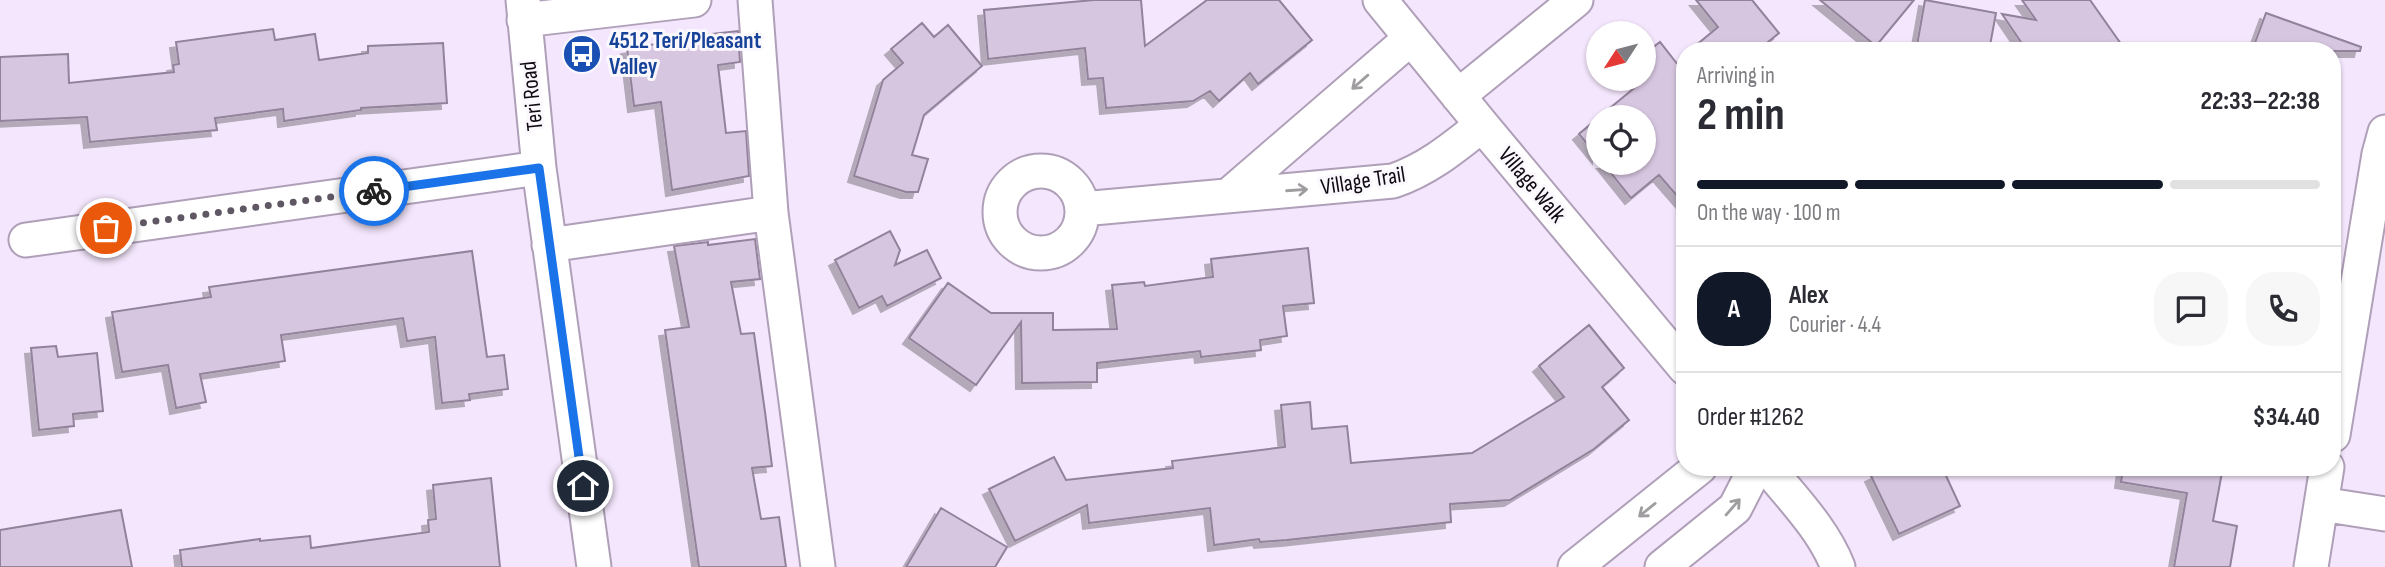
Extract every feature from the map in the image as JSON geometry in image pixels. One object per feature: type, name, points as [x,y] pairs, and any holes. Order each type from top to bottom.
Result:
[{"type":"street","points":[[523,10],[694,0]]},
{"type":"street","points":[[755,0],[771,213],[818,567]]},
{"type":"street","name":"Village Walk","points":[[1380,0],[1676,357]]},
{"type":"street","points":[[1458,96],[1576,0]]},
{"type":"street","name":"Teri Road","points":[[523,10],[539,168],[594,567]]},
{"type":"street","points":[[1229,195],[1411,38]]},
{"type":"street","name":"Village Trail","points":[[1082,209],[1393,181],[1415,174],[1434,163],[1482,125]]},
{"type":"street","points":[[2341,386],[2379,154],[2385,132]]},
{"type":"street","points":[[26,240],[539,168]]},
{"type":"street","points":[[549,245],[771,213]]},
{"type":"street","points":[[1575,567],[1689,476]]},
{"type":"street","points":[[1662,567],[1735,508],[1751,476]]},
{"type":"street","points":[[1775,476],[1815,525],[1832,551],[1838,567]]},
{"type":"street","points":[[2311,567],[2327,476]]},
{"type":"street","points":[[2322,504],[2385,514]]},
{"type":"building","points":[[1094,0],[1141,0],[1145,46],[1207,0],[1279,0],[1312,40],[1258,84],[1250,73],[1219,101],[1210,91],[1193,101],[1106,108],[1103,78],[1088,79],[1085,48],[988,59],[984,10]]},
{"type":"building","points":[[1696,0],[1752,0],[1779,33],[1768,42],[1700,42],[1718,27]]},
{"type":"building","points":[[1820,0],[1914,0],[1879,42],[1871,42]]},
{"type":"building","points":[[1925,0],[1996,13],[1991,42],[1918,42]]},
{"type":"building","points":[[2022,0],[2090,0],[2120,42],[2021,42],[2002,14],[2036,20]]},
{"type":"building","points":[[2266,13],[2361,47],[2360,51],[2341,51],[2341,42],[2255,42]]},
{"type":"building","points":[[922,23],[934,37],[948,25],[982,66],[924,115],[912,155],[928,159],[918,192],[906,192],[854,176],[883,80],[903,63],[891,49]]},
{"type":"building","points":[[273,29],[275,40],[315,34],[319,60],[368,53],[368,46],[443,43],[447,103],[361,108],[284,121],[283,109],[215,118],[217,130],[90,142],[87,117],[0,121],[0,57],[68,54],[69,83],[174,72],[173,65],[179,64],[176,42]]},
{"type":"building","points":[[738,31],[740,62],[718,65],[726,133],[746,131],[749,176],[672,190],[661,102],[634,106],[627,48]]},
{"type":"building","points":[[1660,42],[1676,62],[1676,195],[1659,175],[1631,198],[1613,175],[1656,175],[1656,105],[1614,105],[1631,91],[1656,91],[1656,45]]},
{"type":"building","points":[[1586,128],[1586,142],[1579,134]]},
{"type":"building","points":[[890,231],[900,250],[895,265],[927,250],[941,278],[887,306],[882,296],[859,308],[835,260]]},
{"type":"building","points":[[755,239],[760,279],[731,282],[741,334],[754,333],[772,466],[752,468],[761,519],[779,517],[786,567],[699,567],[665,330],[689,327],[674,246]]},
{"type":"building","points":[[1308,248],[1314,303],[1283,306],[1287,336],[1260,340],[1261,350],[1201,357],[1200,351],[1097,363],[1097,382],[1022,383],[1021,322],[976,385],[909,338],[948,283],[991,313],[1053,313],[1053,330],[1117,329],[1112,285],[1144,282],[1145,286],[1213,277],[1211,259]]},
{"type":"building","points":[[472,251],[487,357],[504,355],[508,389],[469,394],[470,400],[442,403],[435,337],[407,341],[403,318],[281,335],[285,361],[200,374],[206,402],[176,408],[168,365],[122,372],[112,312],[211,297],[209,287]]},
{"type":"building","points":[[1589,325],[1624,368],[1602,387],[1629,420],[1594,449],[1510,500],[1450,504],[1451,522],[1214,545],[1210,508],[1089,523],[1087,505],[1015,541],[989,489],[1054,457],[1066,480],[1173,468],[1172,461],[1285,447],[1281,405],[1310,402],[1312,429],[1347,426],[1351,463],[1472,453],[1564,397],[1539,366]]},
{"type":"building","points":[[56,346],[58,357],[97,353],[103,411],[73,414],[74,426],[39,430],[31,348]]},
{"type":"building","points":[[1871,476],[1946,476],[1960,506],[1899,534]]},
{"type":"building","points":[[2122,476],[2221,476],[2213,521],[2237,526],[2230,567],[2174,567],[2187,493],[2121,482]]},
{"type":"building","points":[[491,478],[500,567],[182,567],[180,550],[260,539],[310,536],[311,548],[429,532],[428,520],[436,519],[433,485]]},
{"type":"building","points":[[941,508],[1007,547],[995,567],[906,567]]},
{"type":"building","points":[[121,510],[132,567],[0,567],[0,530]]},
{"type":"way so far","points":[[106,228],[374,191]]},
{"type":"place","name":"4512 Teri/Pleasant Valley","points":[[582,54]]},
{"type":"route","points":[[374,191],[539,168],[583,486]]}]
